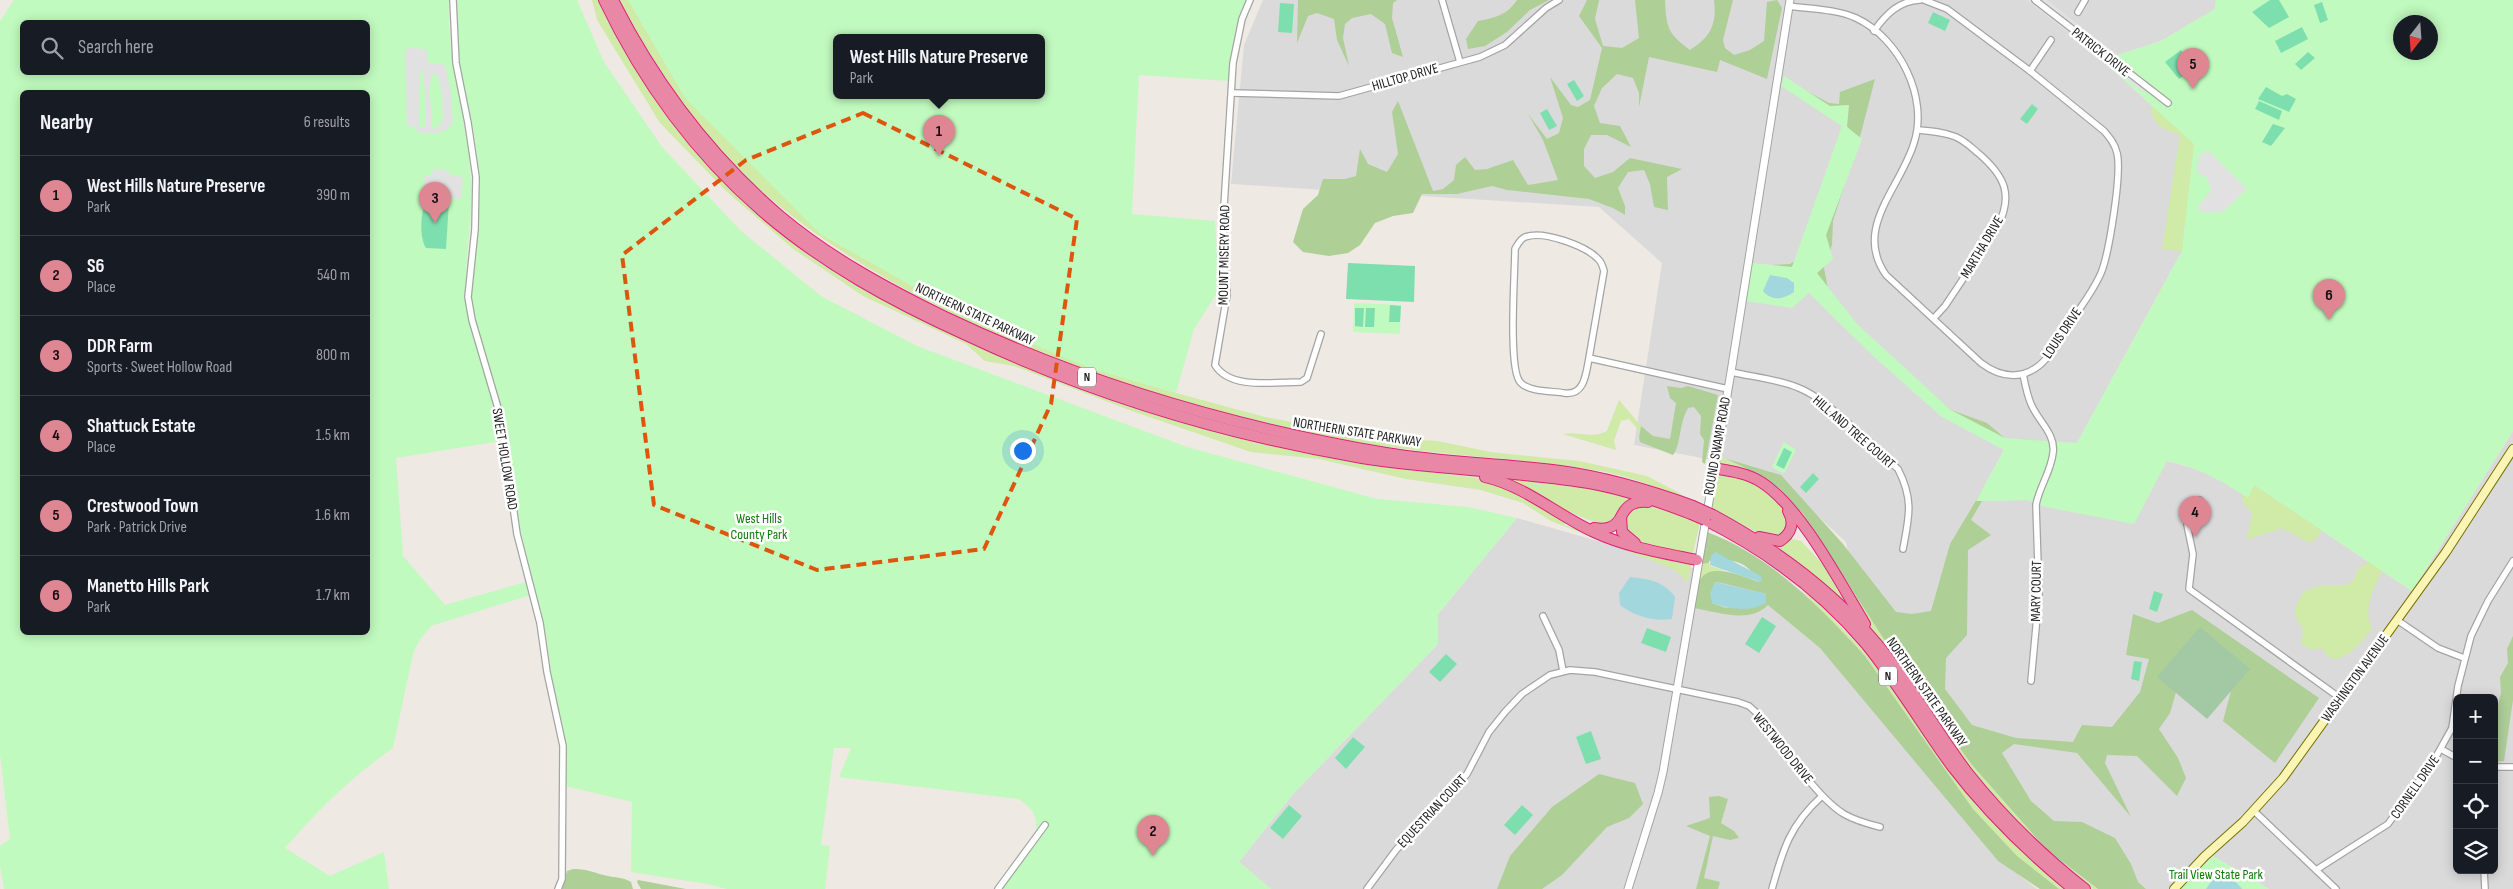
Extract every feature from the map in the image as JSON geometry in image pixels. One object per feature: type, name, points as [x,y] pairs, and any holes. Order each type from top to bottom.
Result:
[{"type":"highway","name":"NORTHERN STATE PARKWAY","points":[[604,0],[652,85],[714,164],[762,210],[792,235],[862,283],[981,343],[1044,369],[1130,400],[1194,420],[1288,443],[1366,458],[1430,467],[1594,484],[1634,494],[1679,509],[1692,510]]},
{"type":"highway","name":"NORTHERN STATE PARKWAY","points":[[613,0],[630,34],[657,78],[685,117],[748,187],[782,218],[848,265],[916,303],[975,331],[1073,372],[1130,392],[1250,426],[1296,437],[1391,454],[1558,470],[1596,477],[1659,493],[1714,520],[1742,530],[1793,564],[1823,588],[1879,646],[1968,773],[2017,828],[2085,889]]},
{"type":"highway","points":[[1430,467],[1510,484],[1579,524],[1611,539],[1697,560]]},
{"type":"highway","points":[[1714,468],[1748,478],[1760,484],[1782,502],[1791,516],[1791,532],[1780,541],[1770,541],[1742,530]]},
{"type":"highway","points":[[1714,468],[1748,476],[1772,490],[1784,501],[1817,547],[1879,646]]},
{"type":"highway","points":[[1579,524],[1605,530],[1616,524],[1627,507],[1639,502],[1679,509]]},
{"type":"highway","points":[[1620,517],[1620,528],[1624,535],[1631,542],[1647,548]]},
{"type":"highway","name":"NORTHERN STATE PARKWAY","points":[[1714,520],[1774,560],[1837,613],[1866,644],[1952,766],[1992,813],[2034,857],[2073,889]]},
{"type":"main road","name":"WASHINGTON AVENUE","points":[[2174,889],[2254,811],[2283,778],[2446,552],[2513,449]]},
{"type":"street","name":"SWEET HOLLOW ROAD","points":[[453,0],[456,63],[476,177],[475,229],[468,297],[472,320],[500,414],[517,534],[540,623],[547,672],[562,746],[562,879],[558,889]]},
{"type":"street","name":"MOUNT MISERY ROAD","points":[[1250,0],[1242,19],[1236,44],[1223,222],[1227,295],[1215,365],[1220,373],[1241,381],[1301,382],[1307,378],[1321,334]]},
{"type":"street","points":[[1442,0],[1460,62]]},
{"type":"street","name":"HILLTOP DRIVE","points":[[1232,93],[1339,96],[1480,57],[1504,45],[1546,8],[1559,0]]},
{"type":"street","points":[[1874,31],[1892,10],[1912,0],[1920,0]]},
{"type":"street","name":"LOUIS DRIVE","points":[[1924,0],[1946,9],[2030,71],[2104,131],[2112,140],[2117,152],[2120,171],[2101,272],[2051,353],[2033,369],[2023,374]]},
{"type":"street","name":"PATRICK DRIVE","points":[[2035,0],[2168,104]]},
{"type":"street","name":"PATRICK DRIVE","points":[[2078,12],[2085,0]]},
{"type":"street","points":[[1789,3],[1843,14],[1865,23],[1896,52],[1906,68],[1917,101],[1918,130],[1909,157],[1875,226],[1874,251],[1886,276],[1981,363],[1994,372],[2023,374]]},
{"type":"street","name":"ROUND SWAMP ROAD","points":[[1628,889],[1658,793],[1677,689],[1697,560],[1728,389],[1789,3]]},
{"type":"street","name":"PATRICK DRIVE","points":[[2030,71],[2051,40]]},
{"type":"street","name":"MARTHA DRIVE","points":[[1918,130],[1944,133],[1966,143],[1991,164],[2001,176],[2005,188],[2003,216],[1997,228],[1945,306],[1934,318]]},
{"type":"street","points":[[1526,237],[1559,238],[1581,248],[1600,261],[1604,272],[1589,358],[1585,380],[1578,390],[1568,394],[1526,388],[1519,382],[1515,369],[1516,249],[1519,242],[1526,237]]},
{"type":"street","points":[[1589,358],[1728,389]]},
{"type":"street","name":"HILL AND TREE COURT","points":[[1730,372],[1785,383],[1808,393],[1823,402],[1898,469],[1905,482],[1910,503],[1903,549]]},
{"type":"street","name":"MARY COURT","points":[[2023,374],[2031,405],[2051,438],[2054,451],[2051,465],[2038,491],[2036,502],[2039,596],[2031,681]]},
{"type":"street","points":[[2200,500],[2188,525],[2193,554],[2189,589],[2340,698]]},
{"type":"street","name":"CORNELL DRIVE","points":[[2316,870],[2388,824],[2441,750],[2452,728],[2464,658],[2488,601],[2513,561]]},
{"type":"street","points":[[1544,616],[1559,650],[1563,671]]},
{"type":"street","points":[[2398,620],[2438,648],[2464,658]]},
{"type":"street","name":"EQUESTRIAN COURT","points":[[1367,889],[1396,850],[1467,774],[1489,732],[1505,712],[1536,683],[1563,671],[1595,672],[1677,689]]},
{"type":"street","name":"WESTWOOD DRIVE","points":[[1677,689],[1749,706],[1759,715],[1822,796],[1843,814],[1862,823],[1880,827]]},
{"type":"street","points":[[2441,750],[2453,756]]},
{"type":"street","points":[[2498,767],[2513,767]]},
{"type":"street","points":[[1772,889],[1784,846],[1794,827],[1806,811],[1822,796]]},
{"type":"street","points":[[2254,811],[2336,889]]},
{"type":"street","points":[[998,889],[1045,824]]},
{"type":"street","points":[[2484,874],[2485,889]]},
{"type":"highlighted area","points":[[863,113],[1077,219],[1051,404],[984,549],[817,570],[654,505],[622,255],[746,160]]},
{"type":"shaded area","points":[[1263,0],[2216,0],[2215,9],[2161,41],[2102,60],[2194,144],[2182,251],[2077,443],[2004,450],[1976,501],[2027,500],[2167,461],[2254,485],[2412,591],[2513,431],[2513,889],[2269,889],[2213,856],[2176,889],[2114,889],[1993,782],[1856,587],[1846,542],[1769,471],[1634,445],[1662,263],[1599,207],[1231,184],[1244,45]]},
{"type":"shaded area","points":[[2027,0],[2033,0],[2147,90],[2144,93]]},
{"type":"shaded area","points":[[2040,0],[2047,0],[2115,53],[2112,56]]},
{"type":"shaded area","points":[[410,47],[427,50],[428,63],[443,64],[446,68],[451,93],[453,122],[447,129],[439,133],[420,133],[413,126],[407,126],[405,52]],"holes":[[[420,69],[423,73],[425,95],[425,126],[421,128],[419,127]],[[433,73],[439,78],[442,97],[443,120],[437,129],[432,128],[429,90]]]},
{"type":"shaded area","points":[[2209,151],[2247,189],[2223,212],[2204,213],[2197,208],[2211,190],[2207,177],[2197,173],[2200,154]]},
{"type":"shaded area","points":[[433,169],[449,170],[449,175],[463,177],[461,199],[423,195],[425,175],[432,176]]},
{"type":"shaded area","points":[[1517,518],[1780,593],[1993,855],[2037,889],[1271,889],[1239,862],[1294,793],[1438,644],[1438,614]]},
{"type":"green space","points":[[14,0],[449,0],[451,45],[466,135],[471,180],[471,216],[466,270],[467,306],[473,335],[497,411],[501,441],[396,458],[403,556],[445,605],[526,582],[530,595],[431,626],[419,641],[413,654],[393,748],[362,771],[336,795],[285,848],[330,876],[384,852],[389,889],[4,889],[0,866],[0,846],[10,839],[0,754],[0,21]]},
{"type":"green space","name":"West Hills County Park","points":[[455,0],[577,0],[604,62],[662,147],[741,231],[821,296],[917,346],[1187,447],[1377,499],[1468,507],[1517,518],[1438,614],[1438,644],[1294,793],[1239,862],[1271,889],[1001,889],[1032,842],[1036,830],[1036,819],[1030,808],[1018,799],[839,777],[851,748],[834,748],[821,845],[830,846],[825,889],[727,889],[631,872],[632,802],[565,786],[564,733],[555,699],[547,642],[519,523],[501,408],[473,317],[472,293],[480,183],[474,133],[457,58]]},
{"type":"green space","points":[[592,0],[599,0],[682,131],[684,139],[726,184],[786,239],[823,265],[886,302],[974,345],[979,345],[1304,449],[1380,466],[1487,479],[1506,485],[1567,520],[1564,525],[1645,552],[1691,564],[1688,583],[1675,570],[1551,521],[1523,503],[1481,490],[1406,479],[1319,459],[1251,452],[1132,411],[1014,366],[985,361],[966,344],[863,296],[792,248],[725,190],[660,123],[597,20]]},
{"type":"green space","points":[[619,0],[631,0],[1101,370],[1265,417],[1382,438],[1438,441],[1490,452],[1579,461],[1647,476],[1700,504],[1638,481],[1600,471],[1383,446],[1291,429],[1171,398],[1054,358],[997,335],[887,279],[816,234],[750,181],[711,141],[672,90],[639,37]]},
{"type":"green space","points":[[628,0],[1248,0],[1236,27],[1229,81],[1139,75],[1132,214],[1215,221],[1219,290],[1194,329],[1176,393],[1092,369],[1020,339],[919,290],[820,234],[685,98]]},
{"type":"green space","points":[[1298,0],[1397,0],[1393,3],[1392,18],[1403,57],[1392,53],[1385,24],[1371,14],[1352,18],[1345,24],[1343,38],[1349,66],[1337,40],[1334,19],[1317,13],[1308,16],[1297,43]]},
{"type":"green space","points":[[1517,0],[1549,0],[1530,10],[1507,32],[1485,46],[1468,49],[1466,39],[1478,21],[1500,15]]},
{"type":"green space","points":[[1587,0],[1599,0],[1595,19],[1603,46],[1622,48],[1639,38],[1635,0],[1665,0],[1666,17],[1670,29],[1677,39],[1690,50],[1708,35],[1711,29],[1715,9],[1714,0],[1733,0],[1723,40],[1725,48],[1734,55],[1750,50],[1764,41],[1767,2],[1777,0],[1782,8],[1767,79],[1720,60],[1717,72],[1649,57],[1639,107],[1639,93],[1633,78],[1617,74],[1602,88],[1594,106],[1600,123],[1620,126],[1631,147],[1607,135],[1591,135],[1584,149],[1584,166],[1595,178],[1613,172],[1630,158],[1682,169],[1667,177],[1668,210],[1654,207],[1650,184],[1644,170],[1628,172],[1618,188],[1625,206],[1625,215],[1613,208],[1589,199],[1507,190],[1492,186],[1457,194],[1422,194],[1413,213],[1393,216],[1375,223],[1360,245],[1348,253],[1329,256],[1303,252],[1293,242],[1303,209],[1318,195],[1323,179],[1345,179],[1356,176],[1360,149],[1368,164],[1387,172],[1398,154],[1392,112],[1398,101],[1433,191],[1443,189],[1454,180],[1456,165],[1465,157],[1475,170],[1487,169],[1513,160],[1528,185],[1558,180],[1543,140],[1528,114],[1547,139],[1559,133],[1563,118],[1550,77],[1571,105],[1578,107],[1590,100],[1602,48],[1579,16]]},
{"type":"green space","points":[[2216,0],[2513,0],[2513,431],[2412,591],[2254,485],[2248,498],[2209,475],[2167,461],[2134,524],[2046,507],[2027,500],[1976,501],[2004,450],[1942,417],[1873,356],[1809,293],[1792,308],[1746,301],[1752,263],[1792,267],[1842,126],[1781,86],[1784,76],[1830,106],[1849,105],[1847,127],[1862,139],[1826,235],[1833,259],[1817,273],[1857,324],[1951,410],[2005,438],[2077,443],[2182,251],[2194,144],[2102,60],[2161,41],[2215,9]]},
{"type":"green space","points":[[2270,0],[2279,0],[2289,17],[2269,28],[2252,12]]},
{"type":"green space","points":[[2322,2],[2328,20],[2320,23],[2314,5]]},
{"type":"green space","points":[[1280,3],[1294,4],[1292,33],[1278,32]]},
{"type":"green space","points":[[1933,12],[1950,20],[1945,31],[1928,23]]},
{"type":"green space","points":[[2302,27],[2308,39],[2281,53],[2275,41]]},
{"type":"green space","points":[[2181,50],[2195,67],[2179,79],[2165,62]]},
{"type":"green space","points":[[2308,52],[2315,58],[2301,70],[2295,64]]},
{"type":"green space","points":[[1784,79],[1829,103],[1839,104],[1840,92],[1875,79],[1861,133],[1833,221],[1832,245],[1824,268],[1828,289],[1854,323],[1951,410],[1987,423],[2006,439],[2031,440],[1982,501],[1971,520],[1991,535],[1968,550],[1967,635],[1946,658],[1945,689],[1972,725],[2016,738],[2073,742],[2082,725],[2112,727],[2140,692],[2149,659],[2126,655],[2133,614],[2158,623],[2192,610],[2319,698],[2275,763],[2223,721],[2236,672],[2179,682],[2170,713],[2159,729],[2178,758],[2186,778],[2177,796],[2137,756],[2107,755],[2105,763],[2131,817],[2077,753],[2014,744],[2002,753],[2031,801],[2054,821],[2082,822],[2115,838],[2131,864],[2138,882],[2146,889],[2098,889],[2047,850],[1972,765],[1905,672],[1804,515],[1779,488],[1757,474],[1727,459],[1781,475],[1843,544],[1896,612],[1912,614],[1931,611],[1950,544],[2005,452],[2004,448],[1944,417],[1810,290],[1756,266],[1790,264],[1798,259],[1846,142],[1849,128],[1784,85]]},
{"type":"green space","points":[[1574,80],[1584,96],[1577,101],[1567,84]]},
{"type":"green space","points":[[2266,87],[2282,96],[2287,94],[2296,99],[2289,112],[2258,99]]},
{"type":"green space","points":[[2259,101],[2282,111],[2279,120],[2255,109]]},
{"type":"green space","points":[[2032,104],[2038,109],[2027,124],[2020,119]]},
{"type":"green space","points":[[2151,105],[2187,134],[2194,144],[2188,223],[2183,227],[2183,231],[2193,238],[2203,253],[2162,249],[2180,135],[2168,131],[2156,122]]},
{"type":"green space","points":[[1547,109],[1557,126],[1549,130],[1540,113]]},
{"type":"green space","points":[[2273,124],[2285,128],[2271,146],[2262,142]]},
{"type":"green space","points":[[428,199],[449,201],[446,249],[426,248],[424,243],[421,230],[422,216]]},
{"type":"green space","points":[[1348,263],[1415,266],[1414,302],[1346,299]]},
{"type":"green space","points":[[1354,303],[1401,305],[1400,334],[1353,332]]},
{"type":"green space","points":[[1390,305],[1401,306],[1400,322],[1389,322]]},
{"type":"green space","points":[[1355,308],[1364,308],[1363,327],[1355,326]]},
{"type":"green space","points":[[1366,308],[1375,308],[1374,327],[1365,327]]},
{"type":"green space","points":[[1667,386],[1681,388],[1688,386],[1718,395],[1705,464],[1702,462],[1704,440],[1700,434],[1701,416],[1694,407],[1688,408],[1685,414],[1676,451],[1673,455],[1640,442],[1641,426],[1653,436],[1670,439],[1676,403],[1670,398]]},
{"type":"green space","points":[[1619,400],[1641,426],[1641,433],[1629,419],[1621,421],[1614,441],[1616,450],[1563,434],[1591,435],[1607,431]]},
{"type":"green space","points":[[1784,442],[1796,450],[1785,472],[1782,473],[1772,467]]},
{"type":"green space","points":[[1784,448],[1792,452],[1784,469],[1776,465]]},
{"type":"green space","points":[[1721,457],[1757,474],[1779,488],[1804,515],[1905,672],[1972,765],[2047,850],[2098,889],[2093,889],[2086,884],[2046,851],[2004,808],[1968,767],[1870,626],[1805,525],[1775,490],[1719,465]]},
{"type":"green space","points":[[1813,473],[1819,479],[1806,493],[1800,487]]},
{"type":"green space","points":[[1721,474],[1754,482],[1766,490],[1788,513],[1790,522],[1781,537],[1770,539],[1710,509],[1715,478]]},
{"type":"green space","points":[[1508,478],[1584,486],[1636,498],[1617,519],[1603,526],[1558,507]]},
{"type":"green space","points":[[2252,481],[2321,521],[2321,533],[2314,541],[2307,542],[2282,528],[2247,540],[2252,513],[2241,500]]},
{"type":"green space","points":[[1648,505],[1680,513],[1700,522],[1693,553],[1689,554],[1631,539],[1624,532],[1624,512],[1631,506]]},
{"type":"green space","points":[[1707,532],[1730,542],[1773,569],[1812,602],[1865,656],[1973,809],[2017,856],[2059,889],[2040,889],[1998,861],[1820,648],[1768,605],[1760,611],[1743,615],[1723,614],[1694,608],[1698,584],[1707,573],[1714,571],[1730,572],[1759,582],[1749,569],[1738,562],[1718,560],[1702,564]],"holes":[[[1716,582],[1766,594],[1726,608],[1712,603]]]},
{"type":"green space","points":[[1792,539],[1801,541],[1829,571],[1850,609],[1770,544]]},
{"type":"green space","points":[[2371,560],[2384,566],[2369,604],[2369,621],[2372,629],[2354,649],[2337,659],[2331,659],[2321,648],[2312,650],[2301,644],[2303,629],[2297,619],[2296,610],[2304,591],[2319,586],[2348,585],[2354,579],[2358,569]]},
{"type":"green space","points":[[1709,563],[1710,566],[1724,570],[1706,574],[1697,587],[1702,564]]},
{"type":"green space","points":[[1797,586],[1823,608],[1878,666],[1978,808],[2063,889],[2059,889],[2017,856],[1973,809],[1865,656]]},
{"type":"green space","points":[[2154,591],[2163,594],[2157,612],[2149,609]]},
{"type":"green space","points":[[1762,617],[1776,626],[1759,653],[1745,644]]},
{"type":"green space","points":[[2200,627],[2250,669],[2207,719],[2157,677]]},
{"type":"green space","points":[[1647,628],[1671,637],[1666,652],[1641,643]]},
{"type":"green space","points":[[2513,636],[2513,700],[2504,761],[2498,762],[2500,677],[2508,663],[2507,649]]},
{"type":"green space","points":[[1446,654],[1457,664],[1440,682],[1429,672]]},
{"type":"green space","points":[[2134,661],[2142,662],[2139,681],[2131,679]]},
{"type":"green space","points":[[1591,731],[1601,759],[1586,764],[1576,737]]},
{"type":"green space","points":[[1353,737],[1365,747],[1346,769],[1335,758]]},
{"type":"green space","points":[[1599,774],[1635,783],[1643,804],[1629,818],[1607,827],[1562,875],[1542,889],[1497,889],[1510,856],[1552,807]]},
{"type":"green space","points":[[1719,796],[1728,799],[1721,823],[1734,831],[1739,838],[1730,840],[1713,836],[1704,878],[1720,882],[1718,889],[1696,889],[1710,836],[1686,826],[1710,818],[1709,797]]},
{"type":"green space","points":[[1289,805],[1302,816],[1283,839],[1270,828]]},
{"type":"green space","points":[[1522,805],[1533,815],[1515,835],[1504,825]]},
{"type":"green space","name":"Trail View State Park","points":[[2213,856],[2269,889],[2180,889]]},
{"type":"green space","points":[[573,869],[588,870],[625,879],[631,882],[633,889],[562,889],[567,871]]},
{"type":"green space","points":[[638,880],[686,889],[641,889],[637,882]]},
{"type":"water","points":[[1770,275],[1787,278],[1794,283],[1794,292],[1778,298],[1770,297],[1763,291]]},
{"type":"water","points":[[1715,552],[1761,576],[1762,580],[1760,582],[1710,565],[1711,556]]},
{"type":"water","points":[[1630,577],[1661,584],[1671,592],[1675,597],[1672,619],[1658,620],[1645,617],[1620,605],[1619,593]]},
{"type":"water","points":[[1715,582],[1766,594],[1766,603],[1752,608],[1739,609],[1712,603],[1710,593]]},
{"type":"water","points":[[2221,877],[2236,882],[2242,889],[2206,889],[2213,879]]},
{"type":"place","name":"Crestwood Town","points":[[2193,89]]},
{"type":"place","name":"West Hills Nature Preserve","points":[[939,156]]},
{"type":"place","name":"DDR Farm","points":[[435,223]]},
{"type":"place","name":"Manetto Hills Park","points":[[2329,320]]},
{"type":"place","name":"Shattuck Estate","points":[[2195,537]]},
{"type":"place","name":"S6","points":[[1153,856]]}]
